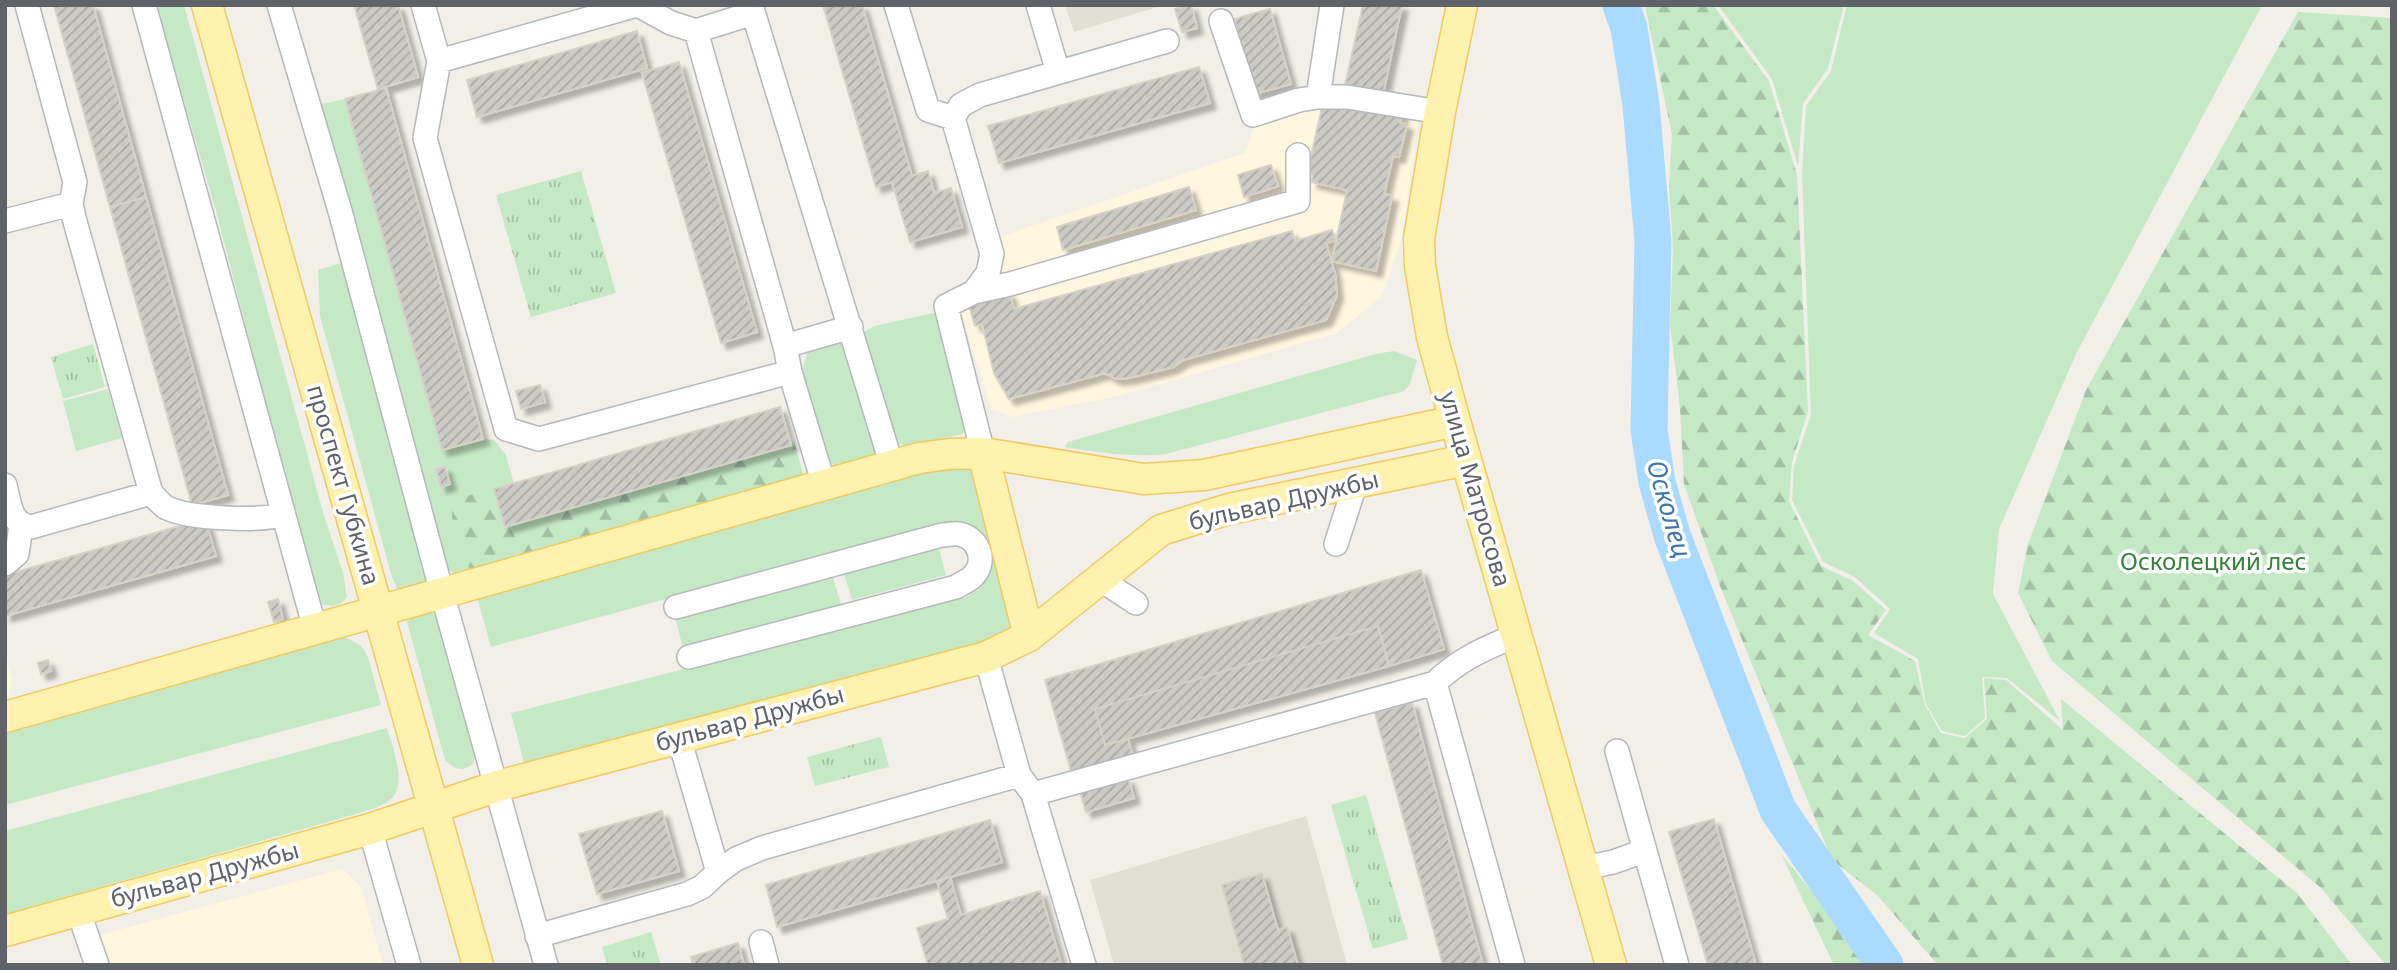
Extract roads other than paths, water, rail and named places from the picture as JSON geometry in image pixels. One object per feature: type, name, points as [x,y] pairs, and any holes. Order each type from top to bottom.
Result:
[{"type":"main road","name":"проспект Губкина","points":[[207,5],[478,965]]},
{"type":"main road","name":"улица Матросова","points":[[1462,5],[1440,112],[1419,239],[1420,266],[1432,337],[1611,965]]},
{"type":"main road","name":"бульвар Дружбы","points":[[5,717],[919,458],[983,453],[1144,479],[1192,476],[1455,421]]},
{"type":"main road","points":[[983,453],[1029,636]]},
{"type":"main road","name":"бульвар Дружбы","points":[[5,931],[370,829],[498,786],[986,657],[1029,636],[1161,530],[1229,509],[1466,460]]},
{"type":"street","points":[[27,5],[75,182],[71,204],[151,493],[165,507],[192,516],[269,518],[282,515]]},
{"type":"street","points":[[144,5],[315,629]]},
{"type":"street","points":[[279,5],[340,211],[442,593],[546,965]]},
{"type":"street","points":[[423,5],[439,61],[425,138],[506,429],[539,439],[790,372]]},
{"type":"street","points":[[439,61],[638,5],[671,23],[696,31],[752,9],[892,466]]},
{"type":"street","points":[[896,5],[928,110],[953,118]]},
{"type":"street","points":[[1038,5],[1058,72]]},
{"type":"street","points":[[1318,97],[1332,5]]},
{"type":"street","points":[[1221,22],[1253,115],[1299,100],[1318,97],[1347,97],[1440,112]]},
{"type":"street","points":[[696,31],[824,485]]},
{"type":"street","points":[[974,292],[988,273],[992,254],[953,118],[961,104],[980,95],[1167,41]]},
{"type":"street","points":[[983,453],[946,306],[974,292],[1298,201],[1298,155]]},
{"type":"street","points":[[5,221],[71,204]]},
{"type":"street","points":[[785,346],[851,327]]},
{"type":"street","points":[[5,485],[14,519],[21,526],[32,527],[151,493]]},
{"type":"street","points":[[1336,544],[1355,485]]},
{"type":"street","points":[[5,564],[17,554],[21,526]]},
{"type":"street","points":[[676,607],[942,535],[959,534],[972,540],[980,553],[979,568],[971,578],[956,587],[690,657]]},
{"type":"street","points":[[1101,580],[1136,603]]},
{"type":"street","points":[[1033,794],[1435,682],[1450,668],[1475,652],[1517,635]]},
{"type":"street","points":[[986,657],[1019,775],[1033,794],[1084,965]]},
{"type":"street","points":[[1435,682],[1513,965]]},
{"type":"street","points":[[680,738],[719,873]]},
{"type":"street","points":[[1617,751],[1677,965]]},
{"type":"street","points":[[537,936],[687,894],[702,887],[736,859],[762,848],[1019,775]]},
{"type":"street","points":[[370,829],[409,965]]},
{"type":"street","points":[[1584,868],[1614,862],[1644,851]]},
{"type":"street","points":[[78,910],[97,965]]},
{"type":"street","points":[[761,942],[768,965]]},
{"type":"waterway","name":"Осколец","points":[[1621,5],[1629,28],[1641,105],[1653,241],[1649,430],[1657,482],[1672,535],[1778,810],[1885,965]]},
{"type":"park label","name":"Осколецкий лес","points":[[2213,562]]}]
